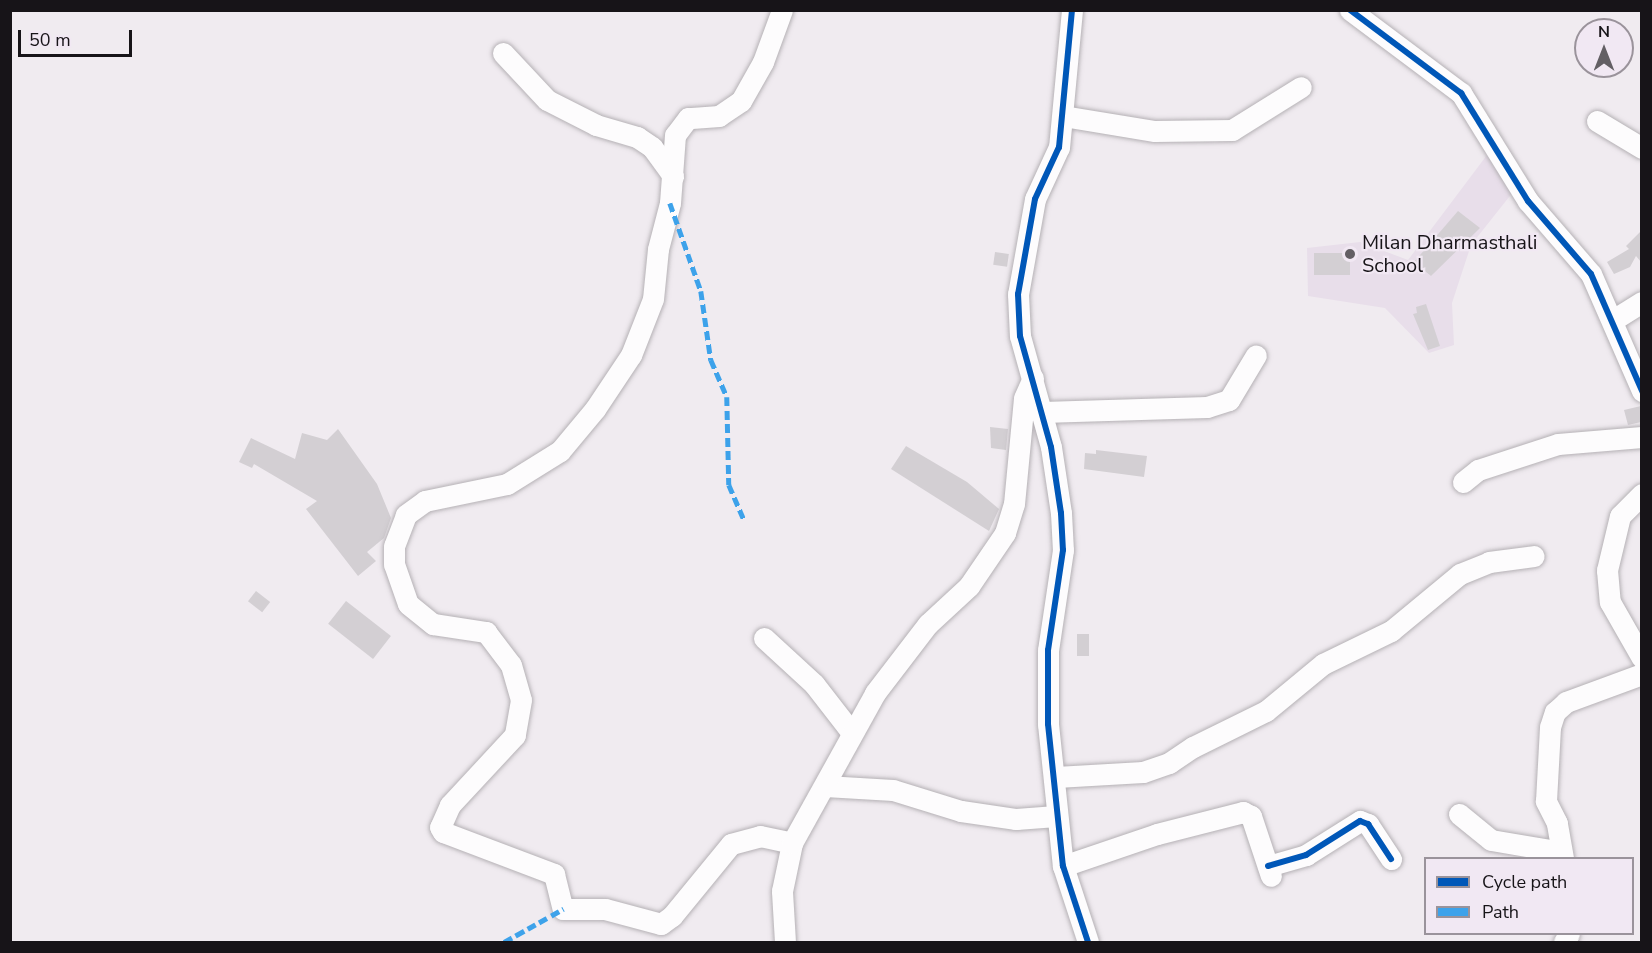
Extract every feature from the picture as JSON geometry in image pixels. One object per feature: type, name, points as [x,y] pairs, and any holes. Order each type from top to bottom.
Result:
[{"type":"street","points":[[782,10],[763,62],[741,101],[719,116],[688,118],[675,135],[673,176],[658,249],[653,299],[631,355],[594,409],[560,451],[507,484],[425,501],[406,515],[394,546],[394,564],[408,604],[433,624],[486,632],[511,665],[521,700],[514,735],[450,805],[440,826],[449,837],[554,874],[563,909],[605,909],[661,924],[672,916],[731,844],[760,836],[792,843]]},
{"type":"street","points":[[1072,10],[1064,116],[1059,147],[1035,199],[1018,294],[1020,336],[1042,412],[1060,502],[1064,550],[1048,650],[1048,724],[1056,777],[1056,816],[1063,866],[1088,942]]},
{"type":"street","points":[[1350,10],[1461,93],[1484,136],[1528,201],[1591,274],[1613,320],[1641,391]]},
{"type":"street","points":[[503,53],[547,100],[596,125],[637,137],[652,147],[673,176]]},
{"type":"street","points":[[1064,116],[1155,131],[1232,130],[1301,87]]},
{"type":"street","points":[[1597,121],[1641,148]]},
{"type":"street","points":[[1613,320],[1641,302]]},
{"type":"street","points":[[1042,412],[1207,407],[1229,400],[1256,356]]},
{"type":"street","points":[[785,942],[782,891],[792,843],[875,693],[928,624],[969,586],[1005,533],[1014,504],[1024,398],[1033,378]]},
{"type":"street","points":[[1463,482],[1478,470],[1558,444],[1641,437]]},
{"type":"street","points":[[1641,494],[1620,516],[1606,570],[1610,602],[1641,658]]},
{"type":"street","points":[[1056,777],[1143,772],[1163,766],[1193,747],[1266,711],[1323,664],[1391,631],[1460,573],[1489,562],[1533,556]]},
{"type":"street","points":[[764,638],[814,684],[852,733]]},
{"type":"street","points":[[1459,814],[1491,840],[1562,855],[1557,823],[1546,801],[1550,727],[1555,712],[1566,702],[1641,674]]},
{"type":"street","points":[[825,786],[894,790],[961,811],[1016,819],[1056,816]]},
{"type":"street","points":[[1063,866],[1167,831],[1243,812],[1251,816],[1270,871],[1306,855],[1360,821],[1368,824],[1391,859]]},
{"type":"shaded area","name":"Milan Dharmasthali School","points":[[1487,155],[1513,192],[1471,245],[1452,303],[1454,345],[1429,353],[1385,308],[1308,296],[1307,248],[1360,242],[1408,260]]},
{"type":"building","points":[[1458,211],[1480,228],[1431,276],[1414,262]]},
{"type":"building","points":[[1641,231],[1641,262],[1636,256],[1630,267],[1614,274],[1607,262],[1629,249],[1626,246]]},
{"type":"building","points":[[995,252],[1009,254],[1007,267],[993,265]]},
{"type":"building","points":[[1314,253],[1350,253],[1350,275],[1314,275]]},
{"type":"building","points":[[1426,304],[1440,346],[1428,350],[1413,314],[1417,313],[1416,307]]},
{"type":"building","points":[[1641,406],[1641,422],[1628,425],[1624,410]]},
{"type":"building","points":[[990,427],[1008,429],[1006,450],[991,448]]},
{"type":"building","points":[[338,429],[377,484],[391,518],[384,538],[367,552],[376,561],[358,576],[306,509],[317,501],[254,464],[252,468],[239,462],[251,438],[295,459],[302,433],[327,440]]},
{"type":"building","points":[[906,446],[967,482],[999,509],[989,531],[891,469]]},
{"type":"building","points":[[1096,450],[1147,456],[1144,477],[1084,469],[1085,453],[1096,454]]},
{"type":"building","points":[[256,591],[270,602],[262,612],[248,601]]},
{"type":"building","points":[[346,601],[391,636],[373,659],[328,624]]},
{"type":"building","points":[[1077,634],[1089,634],[1089,656],[1077,656]]},
{"type":"marked path","points":[[670,203],[701,291],[711,360],[727,397],[729,485],[745,522]]},
{"type":"marked path","points":[[504,942],[563,909]]},
{"type":"cycle path","points":[[1072,10],[1059,147],[1035,199],[1018,294],[1020,336],[1051,447],[1061,513],[1063,550],[1048,650],[1048,724],[1063,866],[1088,942]]},
{"type":"cycle path","points":[[1350,10],[1461,93],[1528,201],[1591,274],[1642,391]]},
{"type":"cycle path","points":[[1268,866],[1306,855],[1360,821],[1368,824],[1391,859]]},
{"type":"place","name":"Milan Dharmasthali School","points":[[1350,254]]}]
